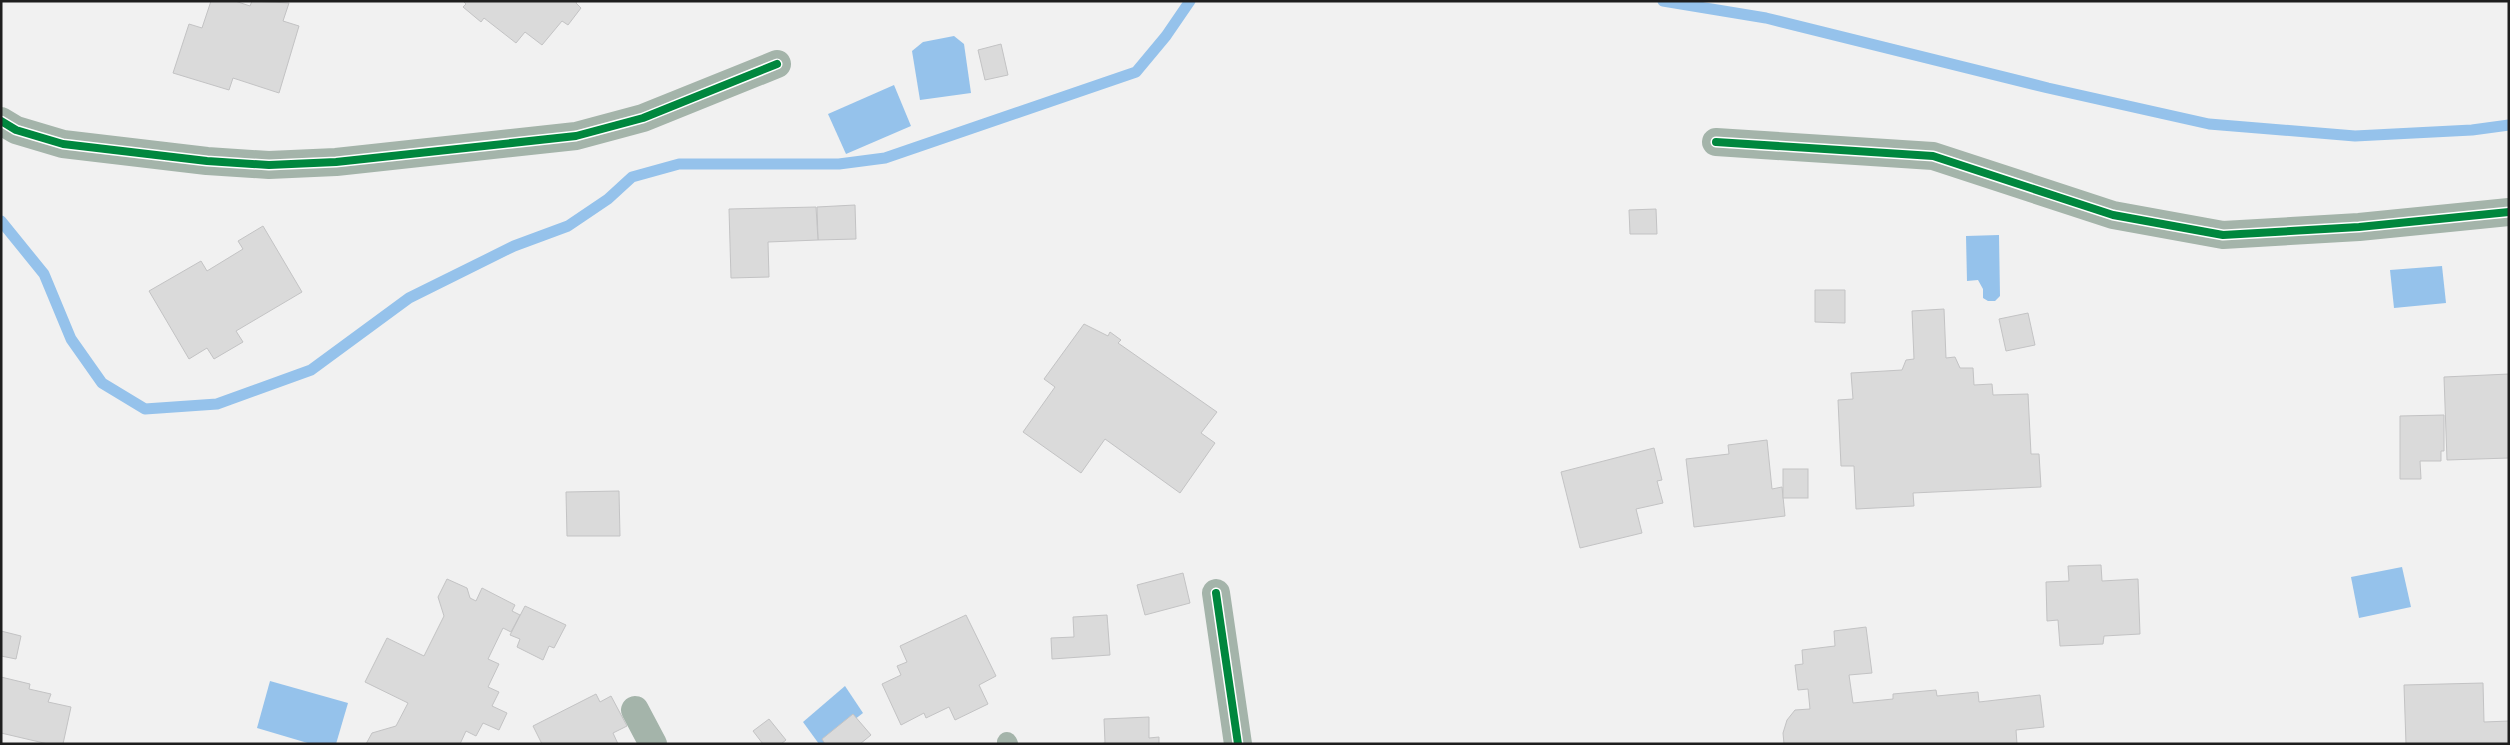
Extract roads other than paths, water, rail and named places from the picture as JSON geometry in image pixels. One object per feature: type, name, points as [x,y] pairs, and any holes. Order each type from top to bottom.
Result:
[{"type":"street","points":[[1,121],[16,130],[63,144],[206,162],[269,165],[336,162],[576,136],[643,118],[776,64]]},
{"type":"street","points":[[1716,142],[1933,156],[2113,215],[2223,235],[2360,227],[2509,212]]},
{"type":"street","points":[[1216,593],[1238,744]]},
{"type":"street","points":[[635,710],[653,744]]},
{"type":"water","points":[[954,36],[964,44],[971,93],[920,100],[912,51],[923,42]]},
{"type":"water","points":[[894,85],[911,126],[846,154],[828,114]]},
{"type":"water","points":[[1999,235],[2000,296],[1995,301],[1988,301],[1983,298],[1983,289],[1978,280],[1967,281],[1966,236]]},
{"type":"water","points":[[2442,266],[2446,303],[2394,308],[2390,270]]},
{"type":"water","points":[[2402,567],[2411,607],[2359,618],[2351,577]]},
{"type":"water","points":[[270,681],[348,703],[336,744],[311,744],[257,728]]},
{"type":"water","points":[[845,686],[863,713],[823,744],[819,744],[803,722]]},
{"type":"waterway","points":[[1,221],[44,274],[71,339],[102,383],[145,409],[217,404],[311,370],[409,298],[514,246],[568,226],[608,199],[632,177],[679,164],[839,164],[885,158],[1136,72],[1166,36],[1190,1]]},
{"type":"waterway","points":[[1663,1],[1766,18],[2048,88],[2209,124],[2355,136],[2472,130],[2509,125]]}]
